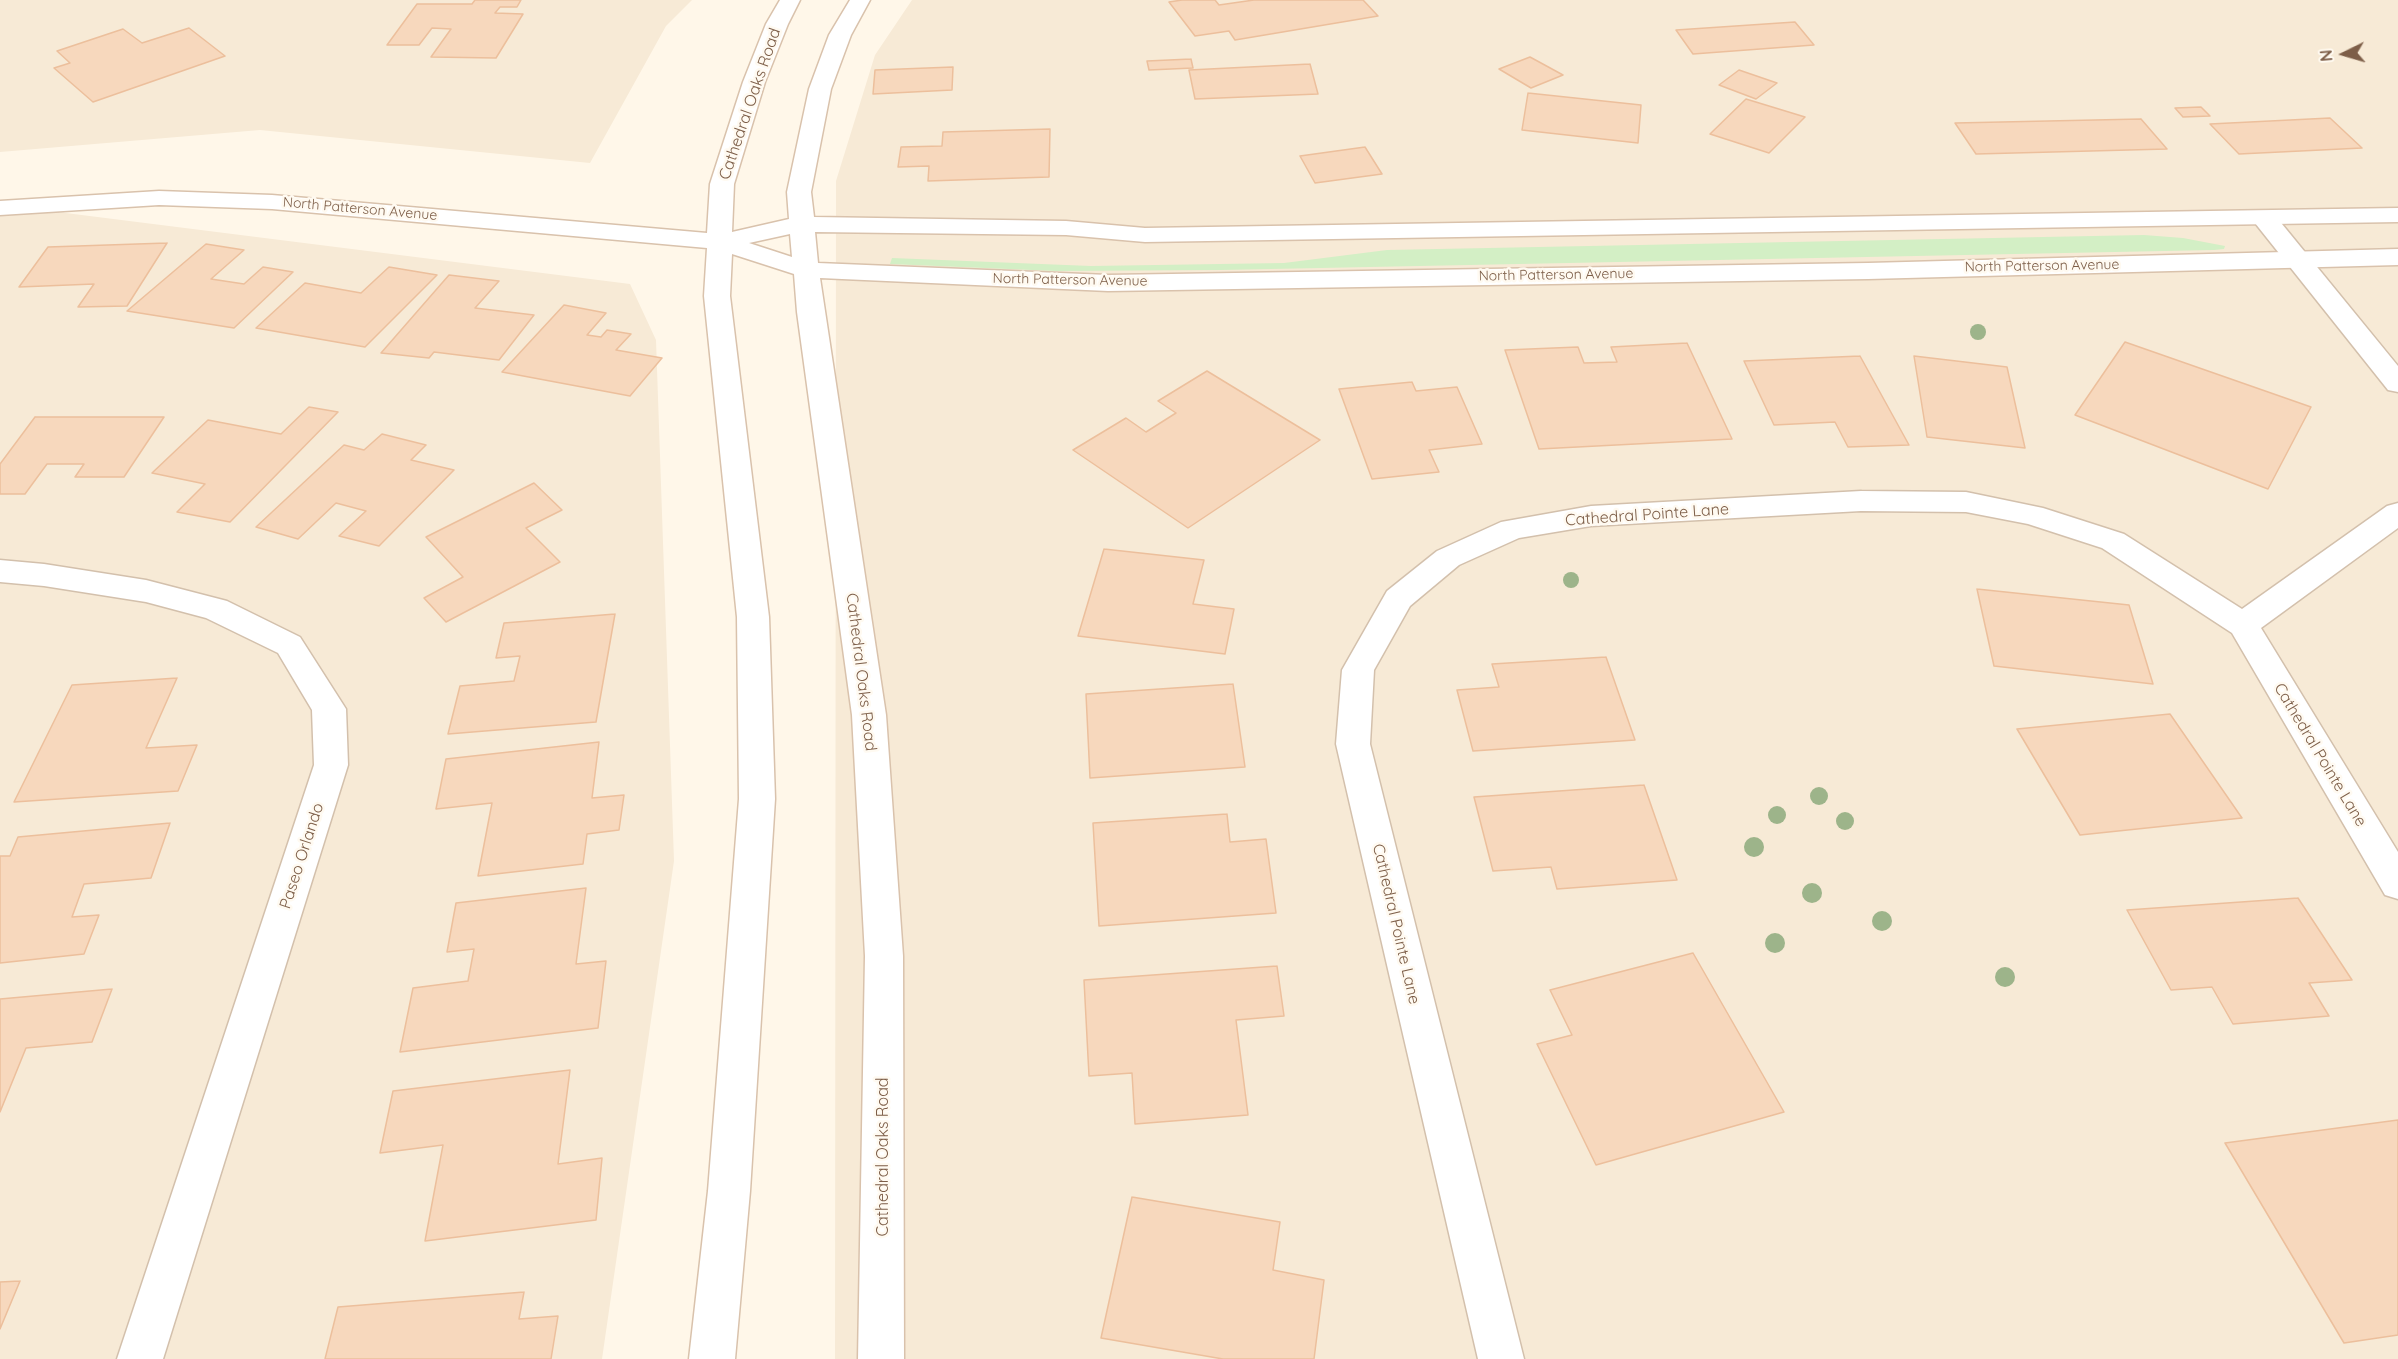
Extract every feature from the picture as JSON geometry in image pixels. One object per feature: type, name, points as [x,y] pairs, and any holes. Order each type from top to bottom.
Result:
[{"type":"main road","name":"Cathedral Oaks Road","points":[[712,1359],[729,1191],[757,799],[753,617],[717,296],[722,184],[754,82],[777,24],[790,0]]},
{"type":"main road","name":"Cathedral Oaks Road","points":[[860,0],[840,35],[820,88],[799,192],[810,312],[869,715],[884,956],[881,1359]]},
{"type":"main road","name":"North Patterson Avenue","points":[[0,208],[159,198],[272,201],[719,242],[807,270],[1108,283],[1868,271],[2398,256]]},
{"type":"main road","name":"North Patterson Avenue","points":[[719,242],[802,224],[1066,228],[1145,235],[2398,215]]},
{"type":"main road","points":[[2264,218],[2398,384]]},
{"type":"main road","name":"Cathedral Pointe Lane","points":[[1500,1359],[1353,744],[1358,670],[1398,599],[1448,558],[1512,529],[1591,516],[1861,501],[1966,502],[2032,514],[2114,541],[2243,626],[2398,884]]},
{"type":"main road","points":[[2243,626],[2398,513]]},
{"type":"main road","name":"Paseo Orlando","points":[[0,571],[44,574],[146,591],[216,609],[289,645],[329,709],[331,765],[140,1359]]},
{"type":"shaded area","points":[[0,0],[692,0],[666,26],[590,163],[260,130],[0,152]]},
{"type":"shaded area","points":[[912,0],[2398,0],[2398,1359],[835,1359],[836,181],[875,55]]},
{"type":"shaded area","points":[[10,206],[630,284],[656,340],[674,861],[602,1359],[0,1359],[0,209]]},
{"type":"green space","points":[[2144,235],[2183,238],[2225,246],[2224,249],[2214,250],[1221,270],[1056,271],[890,264],[892,258],[1091,266],[1284,263],[1387,250]]},
{"type":"building","points":[[475,0],[521,0],[517,7],[500,7],[495,13],[523,14],[496,58],[431,57],[451,29],[432,28],[419,45],[387,45],[417,4],[472,4]]},
{"type":"building","points":[[1215,0],[1219,5],[1254,0],[1363,0],[1378,16],[1235,40],[1229,31],[1195,36],[1169,2]]},
{"type":"building","points":[[1795,22],[1814,45],[1693,54],[1676,30]]},
{"type":"building","points":[[189,28],[225,56],[93,102],[54,68],[70,63],[57,51],[123,29],[142,43]]},
{"type":"building","points":[[1530,57],[1563,75],[1531,88],[1499,69]]},
{"type":"building","points":[[1191,59],[1193,68],[1149,70],[1147,61]]},
{"type":"building","points":[[1310,64],[1318,94],[1195,99],[1189,70]]},
{"type":"building","points":[[953,67],[952,90],[873,94],[875,70]]},
{"type":"building","points":[[1739,70],[1777,83],[1756,99],[1719,85]]},
{"type":"building","points":[[1528,93],[1641,105],[1638,143],[1522,130]]},
{"type":"building","points":[[1746,99],[1805,117],[1769,153],[1710,134]]},
{"type":"building","points":[[2201,107],[2210,116],[2183,117],[2175,108]]},
{"type":"building","points":[[2330,118],[2362,148],[2239,154],[2210,124]]},
{"type":"building","points":[[2141,119],[2167,149],[1976,154],[1955,123]]},
{"type":"building","points":[[1050,129],[1049,177],[928,181],[929,166],[898,167],[901,147],[942,146],[943,132]]},
{"type":"building","points":[[1365,147],[1382,174],[1315,183],[1300,156]]},
{"type":"building","points":[[167,243],[127,306],[78,307],[94,284],[19,287],[48,247]]},
{"type":"building","points":[[206,244],[244,250],[211,279],[244,284],[263,267],[293,272],[234,328],[127,311]]},
{"type":"building","points":[[389,267],[437,275],[365,347],[256,328],[305,283],[361,293]]},
{"type":"building","points":[[449,275],[499,281],[475,308],[534,315],[499,360],[434,352],[429,358],[381,353]]},
{"type":"building","points":[[564,305],[606,313],[587,335],[601,337],[607,330],[631,334],[616,350],[662,358],[630,396],[502,372]]},
{"type":"building","points":[[2125,342],[2311,407],[2268,489],[2075,415]]},
{"type":"building","points":[[1687,343],[1732,439],[1539,449],[1505,350],[1578,347],[1584,363],[1617,362],[1611,347]]},
{"type":"building","points":[[1860,356],[1909,445],[1848,447],[1835,422],[1774,425],[1744,361]]},
{"type":"building","points":[[1914,356],[2007,367],[2025,448],[1927,437]]},
{"type":"building","points":[[1207,371],[1320,440],[1188,528],[1073,450],[1126,418],[1146,432],[1176,413],[1158,401]]},
{"type":"building","points":[[1412,382],[1416,391],[1457,387],[1482,444],[1429,450],[1439,472],[1372,479],[1339,389]]},
{"type":"building","points":[[309,407],[338,412],[230,522],[177,512],[205,484],[152,473],[208,420],[281,434]]},
{"type":"building","points":[[35,417],[164,417],[124,477],[75,477],[84,464],[47,464],[25,494],[0,494],[0,464]]},
{"type":"building","points":[[382,434],[426,445],[411,460],[454,470],[379,546],[339,536],[366,511],[336,503],[298,539],[256,527],[344,445],[364,450]]},
{"type":"building","points":[[534,483],[562,510],[526,528],[560,562],[446,622],[424,598],[463,577],[426,537]]},
{"type":"building","points":[[1104,549],[1204,560],[1193,604],[1234,609],[1225,654],[1078,636]]},
{"type":"building","points":[[1977,589],[2129,605],[2153,684],[1994,666]]},
{"type":"building","points":[[615,614],[596,722],[448,734],[460,686],[514,681],[520,656],[496,658],[504,623]]},
{"type":"building","points":[[1606,657],[1635,740],[1473,751],[1457,690],[1499,687],[1492,664]]},
{"type":"building","points":[[177,678],[146,748],[197,745],[178,791],[14,802],[72,685]]},
{"type":"building","points":[[1233,684],[1245,767],[1090,778],[1086,694]]},
{"type":"building","points":[[2170,714],[2242,818],[2080,835],[2017,729]]},
{"type":"building","points":[[599,742],[592,798],[624,795],[619,830],[587,834],[583,864],[478,876],[492,803],[436,809],[446,759]]},
{"type":"building","points":[[1644,785],[1677,880],[1557,889],[1551,867],[1493,871],[1474,797]]},
{"type":"building","points":[[1227,814],[1230,842],[1266,839],[1276,913],[1099,926],[1093,823]]},
{"type":"building","points":[[170,823],[151,878],[84,884],[72,917],[99,915],[84,954],[0,963],[0,856],[10,856],[18,837]]},
{"type":"building","points":[[586,888],[576,964],[606,961],[598,1028],[400,1052],[413,988],[468,981],[474,949],[447,952],[456,903]]},
{"type":"building","points":[[2298,898],[2352,980],[2309,983],[2329,1016],[2233,1024],[2212,987],[2171,990],[2127,910]]},
{"type":"building","points":[[1693,953],[1784,1112],[1596,1165],[1537,1044],[1572,1035],[1550,990]]},
{"type":"building","points":[[1277,966],[1284,1016],[1236,1020],[1248,1115],[1135,1124],[1132,1073],[1089,1076],[1084,980]]},
{"type":"building","points":[[112,989],[92,1042],[26,1048],[0,1112],[0,999]]},
{"type":"building","points":[[570,1070],[558,1164],[602,1158],[596,1220],[425,1241],[443,1145],[380,1153],[393,1091]]},
{"type":"building","points":[[2398,1120],[2398,1335],[2344,1343],[2225,1143]]},
{"type":"building","points":[[1132,1197],[1280,1222],[1273,1270],[1324,1280],[1314,1359],[1223,1359],[1101,1338]]},
{"type":"building","points":[[20,1281],[0,1329],[0,1282]]},
{"type":"building","points":[[524,1292],[519,1319],[558,1316],[551,1359],[325,1359],[338,1307]]}]
